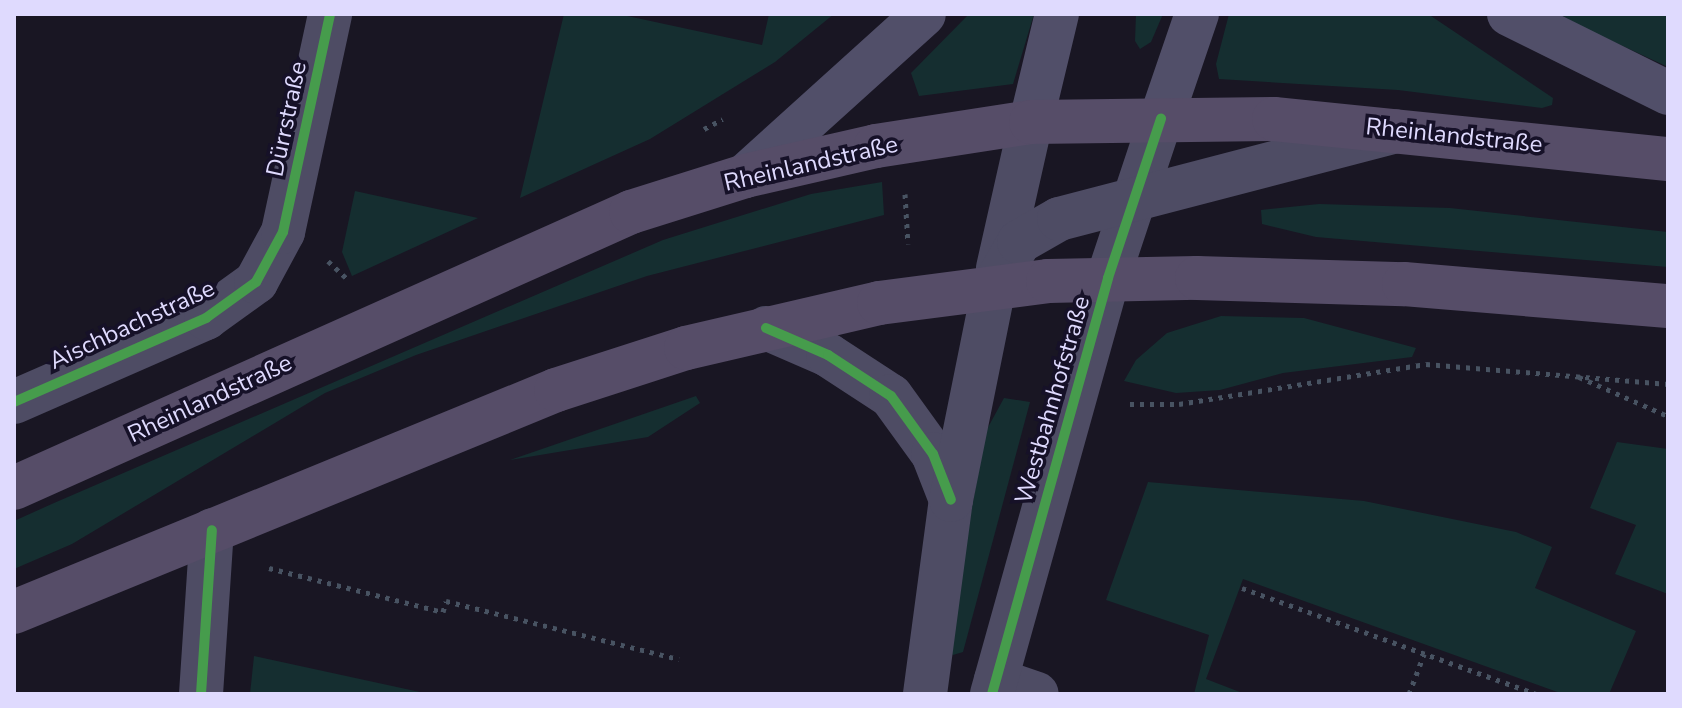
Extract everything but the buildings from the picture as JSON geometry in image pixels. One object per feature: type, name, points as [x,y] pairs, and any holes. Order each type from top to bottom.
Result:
[{"type":"main road","points":[[745,176],[924,14]]},
{"type":"main road","points":[[1031,122],[1057,14]]},
{"type":"main road","points":[[1161,119],[1197,14]]},
{"type":"main road","points":[[1509,14],[1668,93]]},
{"type":"main road","name":"Rheinlandstraße","points":[[14,488],[631,212],[745,176],[876,146],[1031,122],[1274,119],[1668,159]]},
{"type":"main road","points":[[14,612],[211,541],[556,390],[766,328],[879,303],[994,286],[1108,278],[1296,278],[1668,306]]},
{"type":"street","name":"Dürrstraße","points":[[283,232],[330,14]]},
{"type":"street","name":"Westbahnhofstraße","points":[[994,687],[1074,393],[1161,119]]},
{"type":"street","points":[[925,694],[951,500],[1031,122]]},
{"type":"street","points":[[994,286],[1019,242],[1035,231],[1136,195],[1278,165],[1398,130]]},
{"type":"street","name":"Aischbachstraße","points":[[14,402],[206,318],[256,282],[283,232]]},
{"type":"street","points":[[766,328],[828,355],[891,396],[933,454],[951,500]]},
{"type":"street","points":[[201,694],[211,541]]},
{"type":"street","points":[[994,687],[1037,694]]},
{"type":"path","points":[[1074,393],[1116,403],[1179,404],[1426,364],[1668,384]]},
{"type":"path","points":[[1575,375],[1668,416]]},
{"type":"path","points":[[211,541],[443,612],[446,601],[679,659]]},
{"type":"path","points":[[1242,588],[1537,694]]},
{"type":"path","points":[[1409,694],[1424,654]]},
{"type":"green space","points":[[564,14],[618,14],[762,45],[769,14],[834,14],[775,62],[650,139],[520,198]]},
{"type":"green space","points":[[969,14],[1034,14],[1013,84],[919,96],[911,73]]},
{"type":"green space","points":[[1136,14],[1163,14],[1151,42],[1140,49],[1135,41]]},
{"type":"green space","points":[[1229,14],[1428,14],[1553,98],[1552,105],[1542,108],[1398,90],[1219,79],[1216,64]]},
{"type":"green space","points":[[1559,14],[1668,14],[1668,67],[1584,28]]},
{"type":"green space","points":[[882,182],[884,215],[647,276],[416,355],[325,393],[72,544],[14,569],[14,521],[54,503],[663,240],[811,194]]},
{"type":"green space","points":[[355,191],[478,218],[352,276],[342,252]]},
{"type":"green space","points":[[1319,204],[1450,208],[1668,232],[1668,267],[1316,237],[1262,224],[1261,210]]},
{"type":"green space","points":[[1221,316],[1304,318],[1416,348],[1412,357],[1283,373],[1220,390],[1176,393],[1124,381],[1136,360],[1167,333]]},
{"type":"green space","points":[[696,396],[700,403],[648,437],[510,460]]},
{"type":"green space","points":[[1004,398],[1030,402],[963,652],[953,655],[948,651],[986,431]]},
{"type":"green space","points":[[1617,442],[1668,449],[1668,594],[1615,574],[1636,525],[1590,508]]},
{"type":"green space","points":[[1148,482],[1364,501],[1516,532],[1552,547],[1535,588],[1636,631],[1609,694],[1563,694],[1243,579],[1206,679],[1245,694],[1194,694],[1209,635],[1106,600]]},
{"type":"green space","points":[[254,656],[429,694],[250,694]]},
{"type":"cycle path","points":[[14,402],[206,318],[256,282],[283,232],[330,14]]},
{"type":"cycle path","points":[[992,694],[1108,278],[1161,119]]},
{"type":"cycle path","points":[[766,328],[828,355],[891,396],[933,454],[951,500]]},
{"type":"cycle path","points":[[201,694],[212,530]]}]
